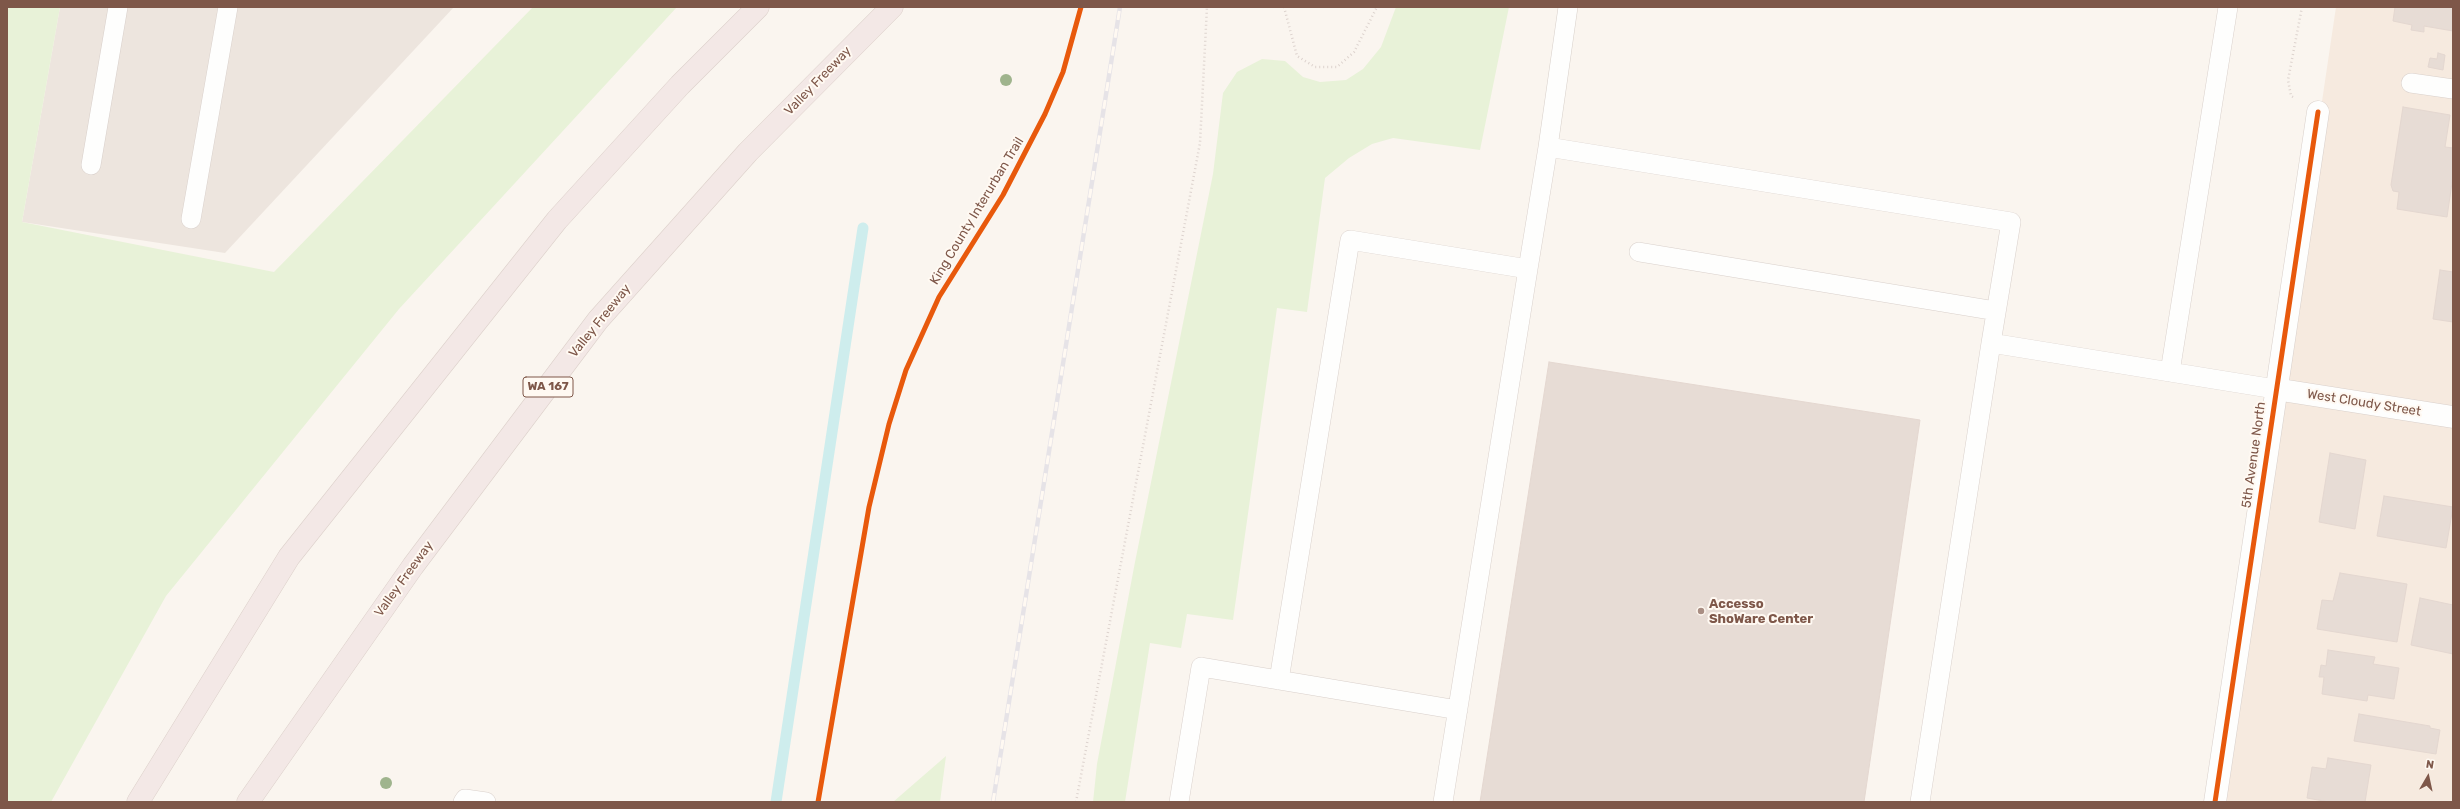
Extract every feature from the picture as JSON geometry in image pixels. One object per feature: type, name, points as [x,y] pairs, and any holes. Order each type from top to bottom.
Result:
[{"type":"highway","points":[[138,802],[289,557],[557,220],[680,85],[758,7]]},
{"type":"highway","name":"Valley Freeway","points":[[248,802],[413,566],[598,320],[748,152],[892,7]]},
{"type":"street","name":"5th Avenue North","points":[[2215,802],[2275,389],[2318,112]]},
{"type":"street","name":"West Cloudy Street","points":[[2275,389],[2453,417]]},
{"type":"lane","points":[[92,165],[118,7]]},
{"type":"lane","points":[[191,219],[228,7]]},
{"type":"lane","points":[[1443,802],[1548,147],[1568,7]]},
{"type":"lane","points":[[2170,372],[2228,7]]},
{"type":"lane","points":[[2411,83],[2453,89]]},
{"type":"lane","points":[[1548,147],[2011,222],[1920,802]]},
{"type":"lane","points":[[1279,680],[1350,240],[1528,269]]},
{"type":"lane","points":[[1639,252],[1996,311]]},
{"type":"lane","points":[[1991,343],[2275,389]]},
{"type":"lane","points":[[1179,802],[1201,667],[1458,710]]},
{"type":"lane","points":[[462,802],[465,799],[486,802]]},
{"type":"path","points":[[1076,802],[1200,143],[1206,7]]},
{"type":"path","points":[[1284,7],[1297,56],[1315,67],[1337,67],[1354,52],[1377,7]]},
{"type":"path","points":[[2302,7],[2288,80],[2291,96],[2318,112]]},
{"type":"shaded area","points":[[60,7],[454,7],[225,253],[22,222]]},
{"type":"shaded area","points":[[2336,7],[2453,7],[2453,802],[2218,802]]},
{"type":"green space","points":[[7,7],[60,7],[22,222],[274,272],[533,7],[677,7],[399,309],[166,596],[51,802],[7,802]]},
{"type":"green space","points":[[1396,7],[1509,7],[1480,150],[1393,138],[1372,144],[1349,158],[1325,178],[1307,312],[1277,308],[1233,620],[1187,614],[1181,648],[1150,643],[1125,802],[1093,802],[1097,764],[1135,562],[1213,174],[1223,93],[1237,72],[1262,59],[1285,61],[1303,77],[1320,82],[1346,80],[1363,69],[1381,47]]},
{"type":"green space","points":[[946,756],[940,802],[893,802]]},
{"type":"building","points":[[2395,7],[2453,7],[2453,31],[2424,26],[2424,32],[2411,30],[2412,25],[2393,21]]},
{"type":"building","points":[[2438,53],[2445,55],[2443,70],[2428,67],[2430,58],[2437,59]]},
{"type":"building","points":[[2403,107],[2450,115],[2445,147],[2453,148],[2453,176],[2447,217],[2397,209],[2399,192],[2393,191],[2391,185]]},
{"type":"building","points":[[2440,270],[2453,272],[2453,322],[2433,319]]},
{"type":"building","name":"Accesso ShoWare Center","points":[[1549,362],[1920,420],[1864,802],[1480,802]]},
{"type":"building","points":[[2330,453],[2366,460],[2355,529],[2319,522]]},
{"type":"building","points":[[2384,496],[2453,507],[2446,548],[2377,536]]},
{"type":"building","points":[[2340,573],[2407,584],[2397,642],[2317,629],[2322,600],[2333,601]]},
{"type":"building","points":[[2420,598],[2453,605],[2453,654],[2411,645]]},
{"type":"building","points":[[2328,650],[2375,657],[2373,664],[2399,668],[2394,699],[2368,695],[2367,701],[2322,694],[2324,677],[2319,677],[2321,665],[2326,666]]},
{"type":"building","points":[[2359,714],[2430,726],[2430,728],[2440,730],[2436,754],[2354,741]]},
{"type":"building","points":[[2328,758],[2371,765],[2365,802],[2329,802],[2307,798],[2312,767],[2326,769]]},
{"type":"waterway","points":[[776,802],[863,228]]},
{"type":"railway","points":[[993,802],[1120,7]]},
{"type":"cycle path","name":"King County Interurban Trail","points":[[818,802],[869,507],[889,424],[906,370],[939,297],[1003,195],[1045,114],[1063,72],[1081,7]]},
{"type":"cycle path","points":[[2215,802],[2318,112]]},
{"type":"place","name":"Accesso ShoWare Center","points":[[1701,611]]}]
